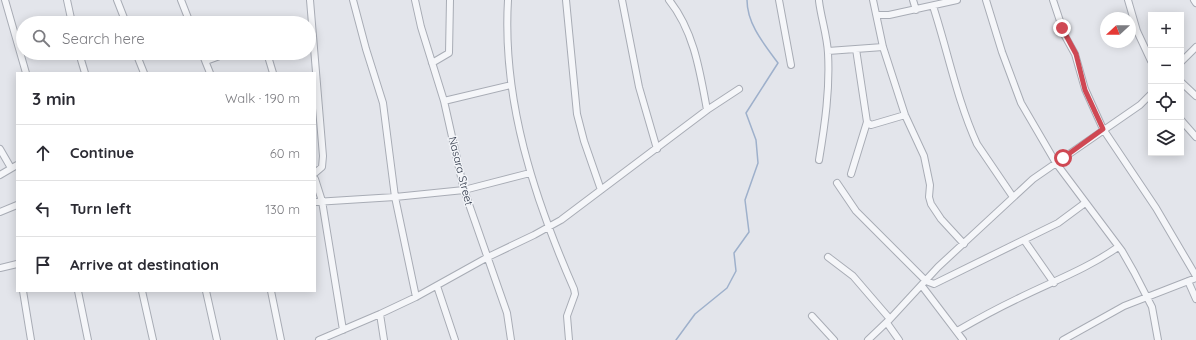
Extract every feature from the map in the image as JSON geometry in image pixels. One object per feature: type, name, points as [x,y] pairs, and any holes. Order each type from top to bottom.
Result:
[{"type":"street","points":[[4,0],[16,40]]},
{"type":"street","points":[[67,0],[70,16]]},
{"type":"street","points":[[117,0],[123,16]]},
{"type":"street","points":[[181,0],[187,16]]},
{"type":"street","points":[[310,0],[311,16]]},
{"type":"street","points":[[353,0],[366,49],[383,103],[395,197],[416,297]]},
{"type":"street","name":"Nasara Street","points":[[415,0],[432,63],[444,100],[464,190],[507,312],[511,340]]},
{"type":"street","points":[[432,63],[450,53],[450,0]]},
{"type":"street","points":[[508,0],[507,49],[511,85],[530,173],[547,228],[574,289],[574,294],[567,316],[569,340]]},
{"type":"street","points":[[566,0],[577,114],[584,141],[601,190]]},
{"type":"street","points":[[622,0],[639,87],[657,149]]},
{"type":"street","points":[[669,0],[685,24],[699,69],[707,110]]},
{"type":"street","points":[[779,0],[791,65]]},
{"type":"street","points":[[873,0],[883,47],[905,115],[924,156],[930,184],[929,197],[931,204],[941,219],[964,244]]},
{"type":"street","points":[[913,0],[916,10]]},
{"type":"street","points":[[877,15],[888,15],[916,10],[957,0]]},
{"type":"street","points":[[986,0],[1002,52],[1020,102],[1056,163],[1118,247],[1152,307],[1158,340]]},
{"type":"street","points":[[1053,0],[1065,36],[1076,54],[1085,90],[1103,129],[1156,208],[1196,277],[1105,316],[1065,340]]},
{"type":"street","points":[[1128,0],[1137,31],[1148,55]]},
{"type":"street","points":[[819,1],[828,51],[826,116],[819,160]]},
{"type":"street","points":[[933,6],[946,44],[953,79],[977,144],[1013,197]]},
{"type":"street","points":[[828,51],[883,47]]},
{"type":"street","points":[[1184,59],[1196,47]]},
{"type":"street","points":[[851,174],[867,122],[856,49]]},
{"type":"street","points":[[22,60],[26,72]]},
{"type":"street","points":[[81,60],[85,72]]},
{"type":"street","points":[[139,60],[144,72]]},
{"type":"street","points":[[269,60],[273,72]]},
{"type":"street","points":[[315,60],[323,156],[322,167],[316,172]]},
{"type":"street","points":[[206,61],[210,72]]},
{"type":"street","points":[[1183,84],[1196,96]]},
{"type":"street","points":[[444,100],[511,85]]},
{"type":"street","points":[[319,340],[416,297],[488,257],[561,220],[707,110],[739,89]]},
{"type":"street","points":[[868,340],[889,321],[926,281],[1033,179],[1103,129],[1140,105],[1148,97]]},
{"type":"street","points":[[867,122],[871,125],[905,115]]},
{"type":"street","points":[[1184,123],[1196,136]]},
{"type":"street","points":[[0,149],[14,167],[0,175]]},
{"type":"street","points":[[316,202],[395,197],[464,190],[530,173]]},
{"type":"street","points":[[316,182],[322,201],[343,330]]},
{"type":"street","points":[[837,183],[856,211],[926,281],[934,284],[1058,223],[1085,203]]},
{"type":"street","points":[[0,212],[16,205]]},
{"type":"street","points":[[1024,240],[1054,283]]},
{"type":"street","points":[[957,331],[1018,298],[1054,283],[1105,256],[1118,247]]},
{"type":"street","points":[[828,256],[853,276],[889,321],[899,340]]},
{"type":"street","points":[[0,268],[16,265]]},
{"type":"street","points":[[1188,281],[1196,299]]},
{"type":"street","points":[[438,286],[455,340]]},
{"type":"street","points":[[922,286],[963,340]]},
{"type":"street","points":[[23,292],[31,340]]},
{"type":"street","points":[[78,292],[88,340]]},
{"type":"street","points":[[142,292],[153,340]]},
{"type":"street","points":[[206,292],[217,340]]},
{"type":"street","points":[[271,292],[281,340]]},
{"type":"street","points":[[380,314],[384,340]]},
{"type":"street","points":[[812,316],[834,340]]},
{"type":"waterway","points":[[676,340],[695,314],[727,288],[736,271],[734,253],[749,232],[745,200],[758,163],[756,140],[746,113],[778,63],[762,41],[753,25],[747,0]]},
{"type":"route","points":[[1062,28],[1076,54],[1085,90],[1103,129],[1063,158]]}]
